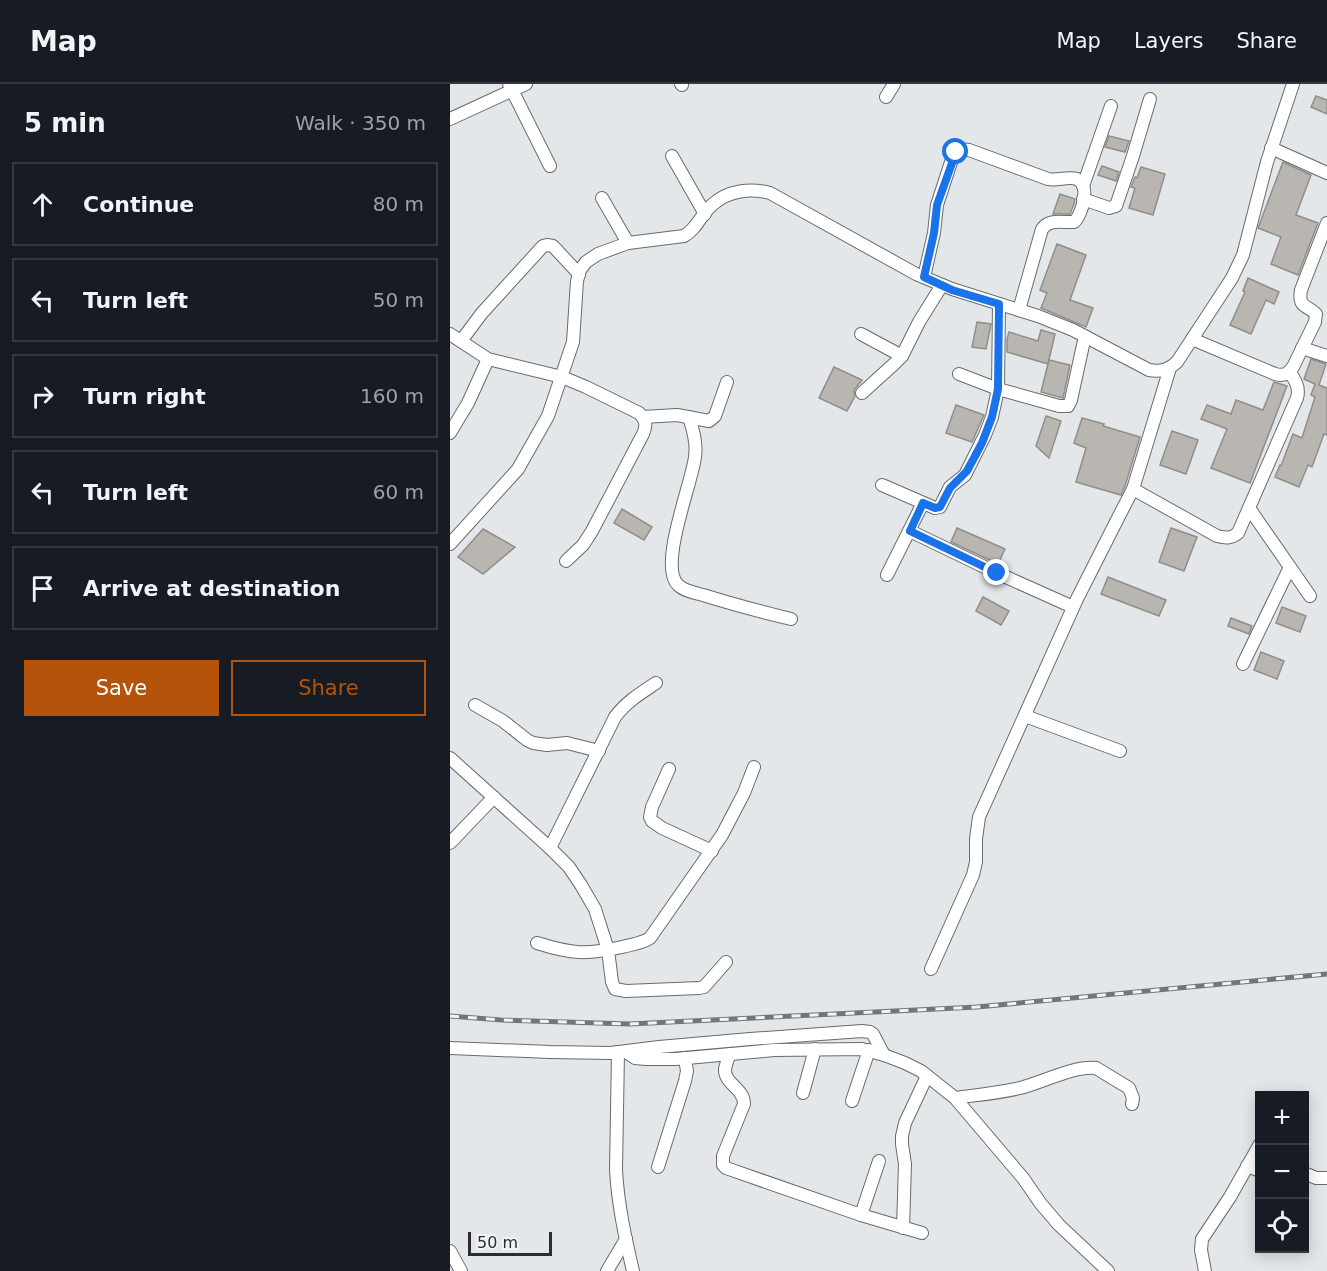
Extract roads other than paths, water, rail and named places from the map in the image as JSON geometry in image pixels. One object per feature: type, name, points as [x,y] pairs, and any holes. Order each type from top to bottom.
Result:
[{"type":"street","points":[[450,119],[510,87],[526,84]]},
{"type":"street","points":[[886,97],[894,84]]},
{"type":"street","points":[[451,541],[506,484],[525,458],[548,416],[573,342],[577,281],[580,270],[586,262],[598,254],[628,243],[684,236],[692,232],[712,205],[738,192],[758,190],[770,193],[952,290],[1038,316],[1085,336],[1149,370],[1161,371],[1170,368],[1178,362],[1232,278],[1243,255],[1271,148],[1293,84]]},
{"type":"street","points":[[510,87],[550,166]]},
{"type":"street","points":[[1083,199],[1109,208],[1116,206],[1150,99]]},
{"type":"street","points":[[1019,310],[1042,230],[1050,223],[1074,222],[1081,213],[1083,186],[1111,106]]},
{"type":"street","points":[[1271,148],[1327,172]]},
{"type":"street","points":[[924,277],[934,233],[937,205],[952,159],[960,149],[969,150],[1048,179],[1078,179],[1083,186]]},
{"type":"street","points":[[672,156],[705,214]]},
{"type":"street","points":[[602,198],[628,243]]},
{"type":"street","points":[[1192,339],[1275,374],[1287,374],[1316,318],[1313,311],[1303,306],[1300,297],[1327,223]]},
{"type":"street","points":[[461,341],[482,313],[543,246],[553,246],[579,274]]},
{"type":"street","points":[[862,393],[902,356],[919,322],[942,285]]},
{"type":"street","points":[[882,484],[935,508],[940,507],[950,488],[967,471],[989,426],[998,389],[999,304]]},
{"type":"street","points":[[450,334],[488,359],[562,377],[631,409],[643,417],[646,428],[592,531],[566,561]]},
{"type":"street","points":[[861,334],[902,356]]},
{"type":"street","points":[[959,374],[998,389],[1059,406],[1068,406],[1085,336]]},
{"type":"street","points":[[1302,348],[1327,356]]},
{"type":"street","points":[[450,434],[468,403],[488,359]]},
{"type":"street","points":[[930,969],[973,875],[979,817],[1074,607],[1133,489],[1170,368]]},
{"type":"street","points":[[1133,489],[1217,536],[1233,537],[1238,533],[1297,398],[1297,384],[1289,372]]},
{"type":"street","points":[[643,417],[662,415],[709,421],[716,416],[727,382]]},
{"type":"street","points":[[689,417],[694,434],[695,454],[673,545],[673,578],[676,584],[686,590],[748,609],[791,619]]},
{"type":"street","points":[[887,575],[923,503]]},
{"type":"street","points":[[1249,508],[1310,596]]},
{"type":"street","points":[[910,531],[1074,607]]},
{"type":"street","points":[[1243,664],[1290,567]]},
{"type":"street","points":[[550,848],[615,717],[622,708],[656,682]]},
{"type":"street","points":[[475,705],[503,721],[527,740],[547,745],[567,743],[599,752]]},
{"type":"street","points":[[1025,716],[1120,751]]},
{"type":"street","points":[[450,759],[569,867],[595,909],[608,950],[615,989],[704,987],[726,962]]},
{"type":"street","points":[[537,943],[559,950],[590,952],[643,943],[650,938],[722,835],[744,793],[754,767]]},
{"type":"street","points":[[669,769],[652,807],[650,817],[652,821],[662,828],[712,850]]},
{"type":"street","points":[[450,843],[494,797]]},
{"type":"street","points":[[450,1047],[550,1052],[622,1052],[740,1039],[862,1031],[873,1034],[884,1054]]},
{"type":"street","points":[[804,1093],[815,1049]]},
{"type":"street","points":[[622,1052],[635,1058],[646,1059],[774,1050],[869,1050],[906,1063],[955,1098],[1023,1178],[1059,1225],[1108,1271]]},
{"type":"street","points":[[852,1101],[869,1050]]},
{"type":"street","points":[[622,1052],[616,1170],[619,1205],[633,1271]]},
{"type":"street","points":[[730,1054],[725,1068],[726,1076],[742,1094],[744,1104],[723,1156],[723,1165],[726,1168],[861,1215],[922,1233]]},
{"type":"street","points":[[658,1167],[685,1081],[687,1071],[685,1058]]},
{"type":"street","points":[[955,1098],[1018,1088],[1090,1067],[1129,1088],[1133,1098],[1132,1104]]},
{"type":"street","points":[[903,1228],[905,1164],[902,1136],[905,1123],[927,1076]]},
{"type":"street","points":[[1205,1271],[1201,1250],[1202,1239],[1230,1197],[1259,1145]]},
{"type":"street","points":[[861,1215],[879,1161]]},
{"type":"street","points":[[1247,1166],[1255,1170]]},
{"type":"street","points":[[1309,1175],[1316,1178],[1327,1178]]},
{"type":"street","points":[[607,1271],[626,1239]]},
{"type":"street","points":[[450,1251],[461,1271]]},
{"type":"railway","points":[[450,1016],[630,1024],[977,1007],[1327,974]]}]
